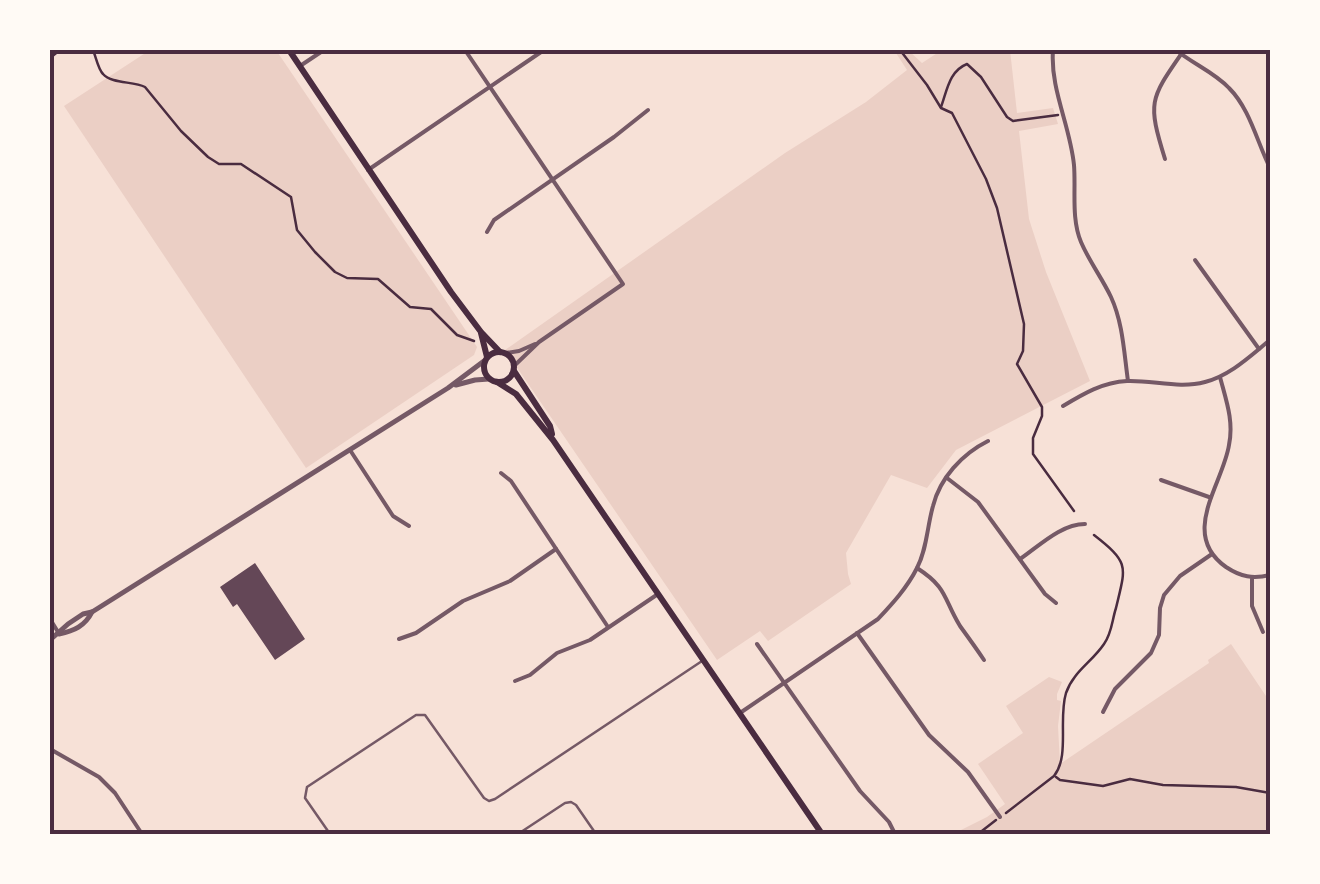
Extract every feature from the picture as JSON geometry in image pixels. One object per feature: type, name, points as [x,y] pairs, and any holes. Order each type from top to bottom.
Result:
[{"type":"main road","points":[[289,50],[481,332],[510,356],[550,426],[553,440]]},
{"type":"main road","points":[[481,332],[484,371],[489,379],[516,394],[553,440],[822,834]]},
{"type":"main road","points":[[486,359],[503,352]]},
{"type":"main road","points":[[498,382],[508,380],[514,369]]},
{"type":"street","points":[[300,66],[324,50]]},
{"type":"street","points":[[466,50],[622,284],[539,342],[520,351],[503,352]]},
{"type":"street","points":[[368,170],[544,50]]},
{"type":"street","points":[[1053,50],[1055,86],[1074,162],[1075,217],[1080,240],[1112,300],[1128,381]]},
{"type":"street","points":[[1165,160],[1154,119],[1154,99],[1180,51],[1230,89],[1244,108],[1270,168]]},
{"type":"street","points":[[487,232],[494,220],[648,110]]},
{"type":"street","points":[[1195,260],[1259,349]]},
{"type":"street","points":[[1063,406],[1102,385],[1128,381],[1202,383],[1233,369],[1270,340]]},
{"type":"street","points":[[514,369],[539,342]]},
{"type":"street","points":[[50,640],[83,614],[92,612],[448,388],[486,359]]},
{"type":"street","points":[[1220,376],[1232,418],[1229,448],[1209,497],[1205,532],[1212,554],[1222,564],[1252,578],[1270,575]]},
{"type":"street","points":[[448,388],[489,379]]},
{"type":"street","points":[[740,714],[878,619],[897,599],[917,568],[934,502],[947,478],[960,459],[988,441]]},
{"type":"street","points":[[350,450],[394,516],[408,526]]},
{"type":"street","points":[[501,472],[511,481],[608,627]]},
{"type":"street","points":[[947,478],[978,502],[1045,594],[1056,602]]},
{"type":"street","points":[[1161,480],[1209,497]]},
{"type":"street","points":[[1020,560],[1063,530],[1085,524]]},
{"type":"street","points":[[398,638],[416,634],[463,601],[510,581],[556,549]]},
{"type":"street","points":[[1102,712],[1115,689],[1151,653],[1159,635],[1164,596],[1180,576],[1212,554]]},
{"type":"street","points":[[917,568],[936,580],[945,592],[958,622],[984,660]]},
{"type":"street","points":[[1252,578],[1252,606],[1263,632]]},
{"type":"street","points":[[515,681],[530,675],[557,653],[590,640],[658,594]]},
{"type":"street","points":[[50,619],[59,634]]},
{"type":"street","points":[[857,633],[929,734],[968,772],[1000,817]]},
{"type":"street","points":[[757,644],[860,791],[895,834]]},
{"type":"street","points":[[50,749],[98,777],[115,793],[142,834]]},
{"type":"lane","points":[[330,834],[305,798],[307,786],[416,715],[425,715],[489,801],[704,660]]},
{"type":"lane","points":[[518,834],[571,802],[596,834]]},
{"type":"path","points":[[50,58],[60,50]]},
{"type":"path","points":[[93,50],[103,74],[144,87],[208,157],[219,164],[241,164],[291,197],[297,230],[336,272],[347,278],[378,279],[410,307],[430,309],[457,334],[474,341]]},
{"type":"path","points":[[900,50],[941,108],[952,112],[997,208],[1022,310],[1023,351],[1016,364],[1042,407],[1033,438],[1033,454],[1074,512]]},
{"type":"path","points":[[941,108],[953,74],[967,64],[981,76],[1006,117],[1013,120],[1064,114]]},
{"type":"path","points":[[978,834],[1060,769],[1066,692],[1072,678],[1102,648],[1110,634],[1124,577],[1120,560],[1094,535]]},
{"type":"path","points":[[1054,776],[1102,786],[1130,779],[1270,793]]},
{"type":"shaded area","points":[[150,50],[276,50],[477,347],[474,355],[306,468],[64,106]]},
{"type":"shaded area","points":[[894,50],[908,50],[922,63],[942,50],[1010,50],[1017,113],[1053,108],[1058,124],[1019,131],[1029,219],[1090,381],[956,450],[927,488],[891,475],[846,553],[851,584],[768,641],[760,631],[717,660],[505,350],[785,153],[866,102],[907,70]]},
{"type":"shaded area","points":[[1231,644],[1270,702],[1270,834],[953,834],[1005,804],[978,764],[1023,733],[1006,706],[1049,677],[1062,682],[1057,694],[1061,701],[1060,764]]},
{"type":"building","points":[[255,563],[305,639],[275,660],[237,604],[233,607],[220,587]]}]
